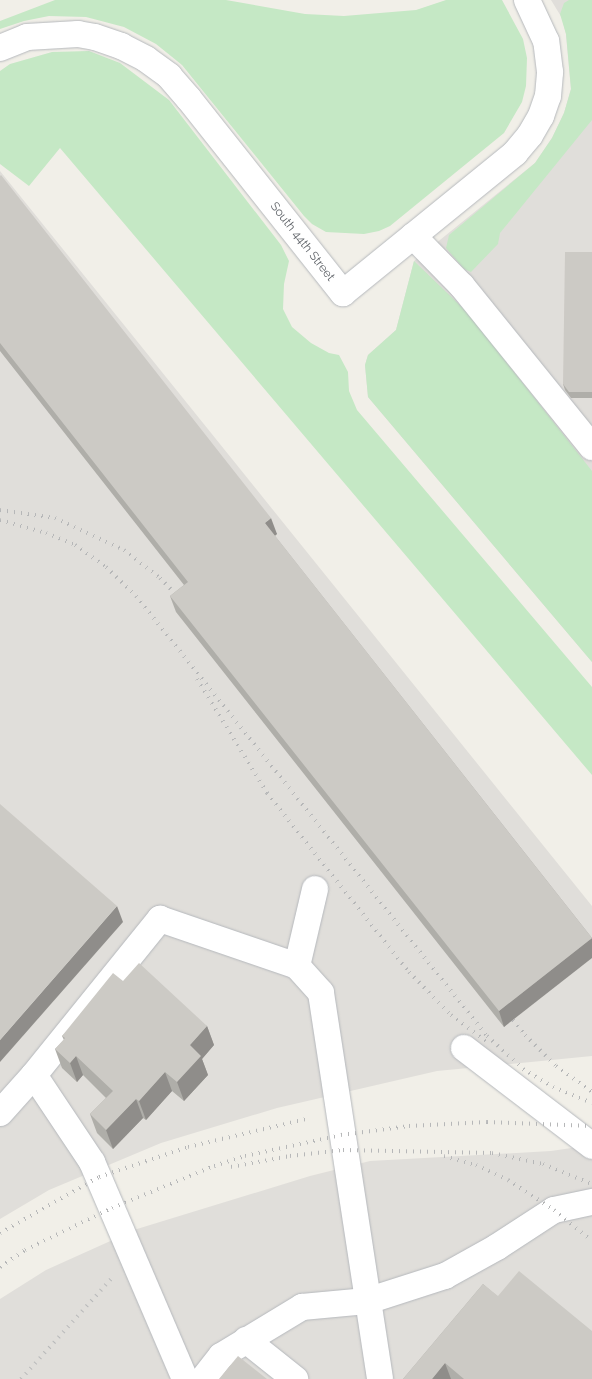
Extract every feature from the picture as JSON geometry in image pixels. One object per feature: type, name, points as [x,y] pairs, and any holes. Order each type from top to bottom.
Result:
[{"type":"street","name":"South 44th Street","points":[[0,48],[28,38],[78,34],[95,37],[121,46],[146,59],[169,76],[342,292],[515,153],[530,135],[541,116],[548,96],[550,72],[546,41],[527,0]]},
{"type":"street","points":[[413,236],[462,286],[592,447]]},
{"type":"street","points":[[297,966],[315,889]]},
{"type":"street","points":[[0,1113],[34,1075],[160,919],[297,966],[321,993],[380,1379]]},
{"type":"street","points":[[464,1048],[592,1146]]},
{"type":"street","points":[[34,1075],[92,1162],[184,1379]]},
{"type":"street","points":[[203,1379],[221,1356],[302,1307],[367,1301],[445,1276],[497,1247],[554,1210],[592,1202]]},
{"type":"street","points":[[246,1340],[295,1379]]},
{"type":"shaded area","points":[[551,0],[592,0],[592,662],[368,397],[365,365],[368,355],[396,330],[414,261],[535,163],[552,138],[564,113],[571,89],[566,34],[562,18]]},
{"type":"shaded area","points":[[0,171],[592,906],[592,1056],[437,1071],[277,1108],[161,1143],[49,1190],[0,1219]]},
{"type":"shaded area","points":[[592,1145],[592,1379],[0,1379],[0,1299],[46,1270],[137,1229],[310,1176],[370,1161],[551,1151]]},
{"type":"green space","points":[[55,0],[226,0],[305,14],[344,16],[416,10],[446,0],[502,0],[523,39],[527,58],[526,86],[522,102],[504,133],[390,226],[379,231],[364,234],[326,232],[312,224],[304,216],[182,65],[156,44],[124,27],[86,17],[49,16],[24,21],[0,29],[0,21]]},
{"type":"green space","points":[[569,0],[592,0],[592,120],[500,233],[498,244],[471,272],[464,269],[446,248],[449,235],[535,163],[552,138],[564,113],[571,89],[566,34],[560,14],[564,3]]},
{"type":"green space","points":[[89,51],[120,63],[169,100],[281,245],[289,261],[284,284],[283,309],[292,327],[311,343],[329,353],[339,355],[348,372],[349,391],[357,410],[592,687],[592,775],[60,148],[29,186],[0,164],[0,71],[10,64],[52,52]]},
{"type":"green space","points":[[414,261],[467,312],[592,471],[592,662],[368,397],[365,365],[368,355],[396,330]]},
{"type":"building","points":[[1,175],[271,518],[265,523],[592,938],[499,1011],[170,596],[188,582],[0,343]]},
{"type":"building","points":[[565,252],[592,252],[592,392],[569,392],[563,384]]},
{"type":"building","points":[[0,804],[117,906],[0,1040]]},
{"type":"building","points":[[139,963],[207,1026],[190,1045],[201,1056],[177,1082],[165,1072],[139,1101],[136,1099],[106,1130],[90,1114],[113,1091],[76,1056],[70,1063],[55,1049],[65,1038],[62,1036],[113,973],[123,981]]},
{"type":"building","points":[[519,1271],[592,1331],[592,1379],[464,1379],[445,1363],[432,1379],[403,1379],[483,1284],[498,1296]]},
{"type":"building","points":[[238,1356],[267,1379],[219,1379]]},
{"type":"railway","points":[[0,510],[55,518],[124,550],[160,578],[184,603]]},
{"type":"railway","points":[[0,520],[46,533],[75,545],[106,567],[136,596],[487,1036],[528,1073]]},
{"type":"railway","points":[[197,679],[267,793],[409,972],[451,1015],[487,1042]]},
{"type":"railway","points":[[513,1020],[556,1066],[592,1092]]},
{"type":"railway","points":[[523,1069],[553,1087],[592,1103]]},
{"type":"railway","points":[[0,1233],[99,1177],[188,1147],[306,1119]]},
{"type":"railway","points":[[0,1267],[25,1250],[112,1208],[214,1166],[245,1156],[341,1135],[409,1126],[487,1122],[592,1126]]},
{"type":"railway","points":[[231,1167],[290,1156],[343,1150],[492,1153],[543,1164],[592,1184]]},
{"type":"railway","points":[[444,1156],[476,1165],[508,1180],[554,1210],[592,1241]]},
{"type":"railway","points":[[21,1379],[112,1278]]}]
